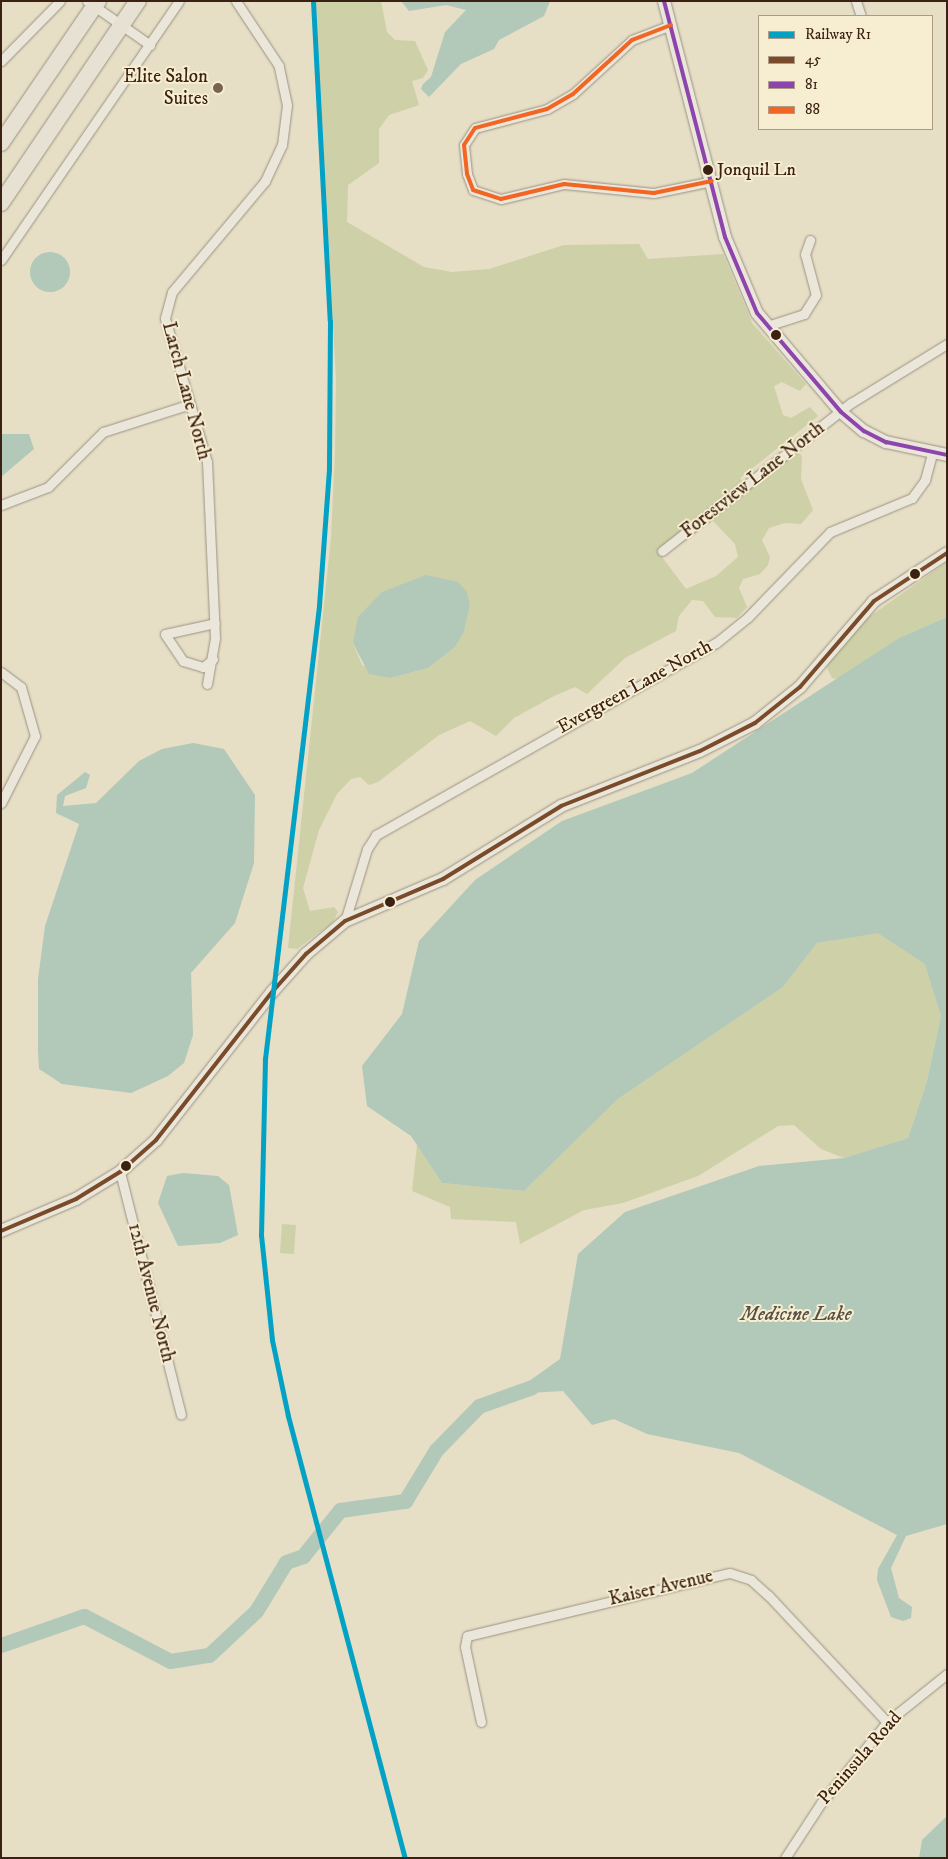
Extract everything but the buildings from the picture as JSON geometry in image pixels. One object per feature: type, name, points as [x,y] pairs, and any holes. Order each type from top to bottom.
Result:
[{"type":"highway","points":[[1,203],[138,1]]},
{"type":"highway","points":[[1,143],[93,3]]},
{"type":"street","points":[[1,60],[60,1]]},
{"type":"street","points":[[1,260],[179,1]]},
{"type":"street","name":"Larch Lane North","points":[[207,684],[213,659],[214,623],[207,462],[167,330],[167,304],[180,281],[266,181],[286,126],[279,66],[236,1]]},
{"type":"street","points":[[664,1],[734,263],[767,326],[841,412],[886,442],[947,455]]},
{"type":"street","points":[[856,1],[860,15]]},
{"type":"street","points":[[93,3],[121,26],[150,45]]},
{"type":"street","points":[[671,25],[627,43],[573,94],[547,110],[475,128],[465,139],[464,153],[470,183],[480,193],[501,199],[564,184],[654,193],[712,181]]},
{"type":"street","points":[[767,326],[804,314],[816,295],[805,254],[810,240]]},
{"type":"street","name":"Forestview Lane North","points":[[662,551],[841,412],[947,344]]},
{"type":"street","points":[[1,506],[48,488],[104,432],[190,404]]},
{"type":"street","name":"Evergreen Lane North","points":[[345,921],[367,849],[376,835],[716,643],[748,617],[830,532],[912,498],[925,480],[932,453]]},
{"type":"street","points":[[1,1231],[76,1199],[120,1172],[156,1140],[306,954],[345,921],[443,879],[560,806],[700,751],[755,723],[800,687],[874,601],[943,557],[947,545]]},
{"type":"street","points":[[213,659],[203,667],[183,661],[166,634],[214,623]]},
{"type":"street","points":[[1,672],[14,678],[26,698],[35,736],[32,749],[1,803]]},
{"type":"street","name":"12th Avenue North","points":[[120,1172],[181,1414]]},
{"type":"street","name":"Kaiser Avenue","points":[[481,1722],[465,1647],[467,1636],[711,1574],[743,1576],[769,1596],[887,1722]]},
{"type":"street","name":"Peninsula Road","points":[[783,1857],[846,1770],[887,1722],[947,1674]]},
{"type":"green space","points":[[316,1],[381,1],[387,32],[395,40],[415,41],[428,70],[423,78],[412,81],[419,105],[389,115],[379,129],[379,163],[348,185],[347,222],[424,267],[452,272],[489,269],[564,245],[639,244],[648,259],[723,254],[752,323],[806,384],[800,391],[782,382],[774,386],[783,415],[791,418],[810,407],[818,416],[740,478],[748,488],[796,451],[802,456],[801,479],[813,510],[801,524],[785,523],[769,528],[762,540],[770,557],[768,565],[760,574],[743,579],[739,588],[747,607],[737,618],[715,617],[703,601],[692,600],[679,616],[676,631],[625,658],[587,694],[575,687],[554,696],[514,718],[496,736],[470,721],[439,735],[378,782],[369,785],[360,777],[351,779],[337,794],[319,830],[303,888],[310,911],[334,907],[338,912],[333,922],[297,949],[288,948],[331,538],[336,379]],"holes":[[[713,521],[735,544],[738,557],[716,576],[686,589],[662,557]],[[467,592],[470,605],[464,632],[455,647],[428,668],[391,678],[362,665],[353,643]]]},
{"type":"green space","points":[[947,562],[947,617],[899,638],[838,679],[832,678],[827,668],[831,657],[862,622]]},
{"type":"green space","points":[[878,932],[926,964],[941,1016],[927,1081],[908,1138],[844,1158],[821,1149],[794,1125],[778,1126],[698,1176],[623,1203],[584,1210],[520,1244],[516,1222],[451,1219],[450,1207],[412,1191],[417,1145],[442,1183],[524,1191],[618,1099],[783,987],[817,943]]},
{"type":"green space","points":[[282,1224],[296,1225],[294,1254],[280,1253]]},
{"type":"water","points":[[401,1],[550,1],[544,16],[499,40],[494,49],[461,64],[429,97],[421,89],[423,84],[431,77],[445,32],[466,10],[446,5],[409,11]]},
{"type":"water","points":[[54,252],[61,255],[67,261],[70,272],[69,280],[61,289],[54,292],[46,292],[39,289],[31,280],[30,268],[33,261],[42,253]]},
{"type":"water","points":[[1,434],[29,434],[34,449],[1,477]]},
{"type":"water","points":[[426,575],[458,582],[467,592],[470,605],[464,632],[455,647],[428,668],[391,678],[369,674],[353,643],[358,617],[382,592]]},
{"type":"water","name":"Medicine Lake","points":[[947,617],[947,1524],[906,1536],[891,1568],[899,1598],[912,1607],[911,1618],[903,1621],[891,1617],[877,1580],[878,1569],[897,1535],[739,1453],[647,1434],[614,1419],[592,1425],[563,1391],[511,1394],[560,1359],[578,1254],[625,1212],[759,1166],[844,1158],[908,1138],[927,1081],[941,1016],[925,964],[878,933],[817,943],[783,987],[618,1099],[524,1191],[442,1183],[411,1136],[367,1106],[362,1066],[402,1014],[419,941],[475,880],[562,821],[692,773],[899,638]]},
{"type":"water","points":[[193,743],[224,749],[255,795],[254,863],[235,923],[191,973],[193,1035],[184,1063],[168,1076],[131,1093],[62,1084],[39,1069],[38,1050],[38,979],[45,926],[79,824],[56,813],[57,795],[85,772],[90,775],[86,788],[65,796],[63,806],[96,803],[139,761],[162,749]]},
{"type":"water","points":[[183,1173],[218,1176],[229,1185],[238,1235],[220,1243],[178,1246],[158,1203],[167,1176]]},
{"type":"water","points":[[947,1816],[947,1858],[919,1858],[922,1840]]},
{"type":"waterway","points":[[1,1645],[84,1616],[170,1661],[209,1655],[256,1611],[286,1562],[303,1556],[340,1510],[405,1501],[436,1450],[479,1406],[532,1387]]},
{"type":"rail line","name":"R1","points":[[313,1],[330,321],[329,469],[319,606],[265,1059],[261,1235],[272,1340],[288,1416],[405,1858]]},
{"type":"transit line","name":"81","points":[[664,1],[725,237],[757,313],[841,412],[864,431],[886,442],[947,455]]},
{"type":"transit line","name":"88","points":[[671,25],[632,40],[573,94],[547,109],[475,128],[464,145],[467,174],[473,190],[501,199],[564,184],[654,193],[712,181]]},
{"type":"transit line","name":"45","points":[[1,1231],[76,1199],[120,1172],[156,1140],[273,991],[306,954],[345,921],[443,879],[561,806],[700,751],[755,723],[800,687],[874,601],[947,553]]},
{"type":"place","name":"Elite Salon Suites","points":[[218,88]]},
{"type":"place","name":"Jonquil Ln","points":[[708,170]]}]
